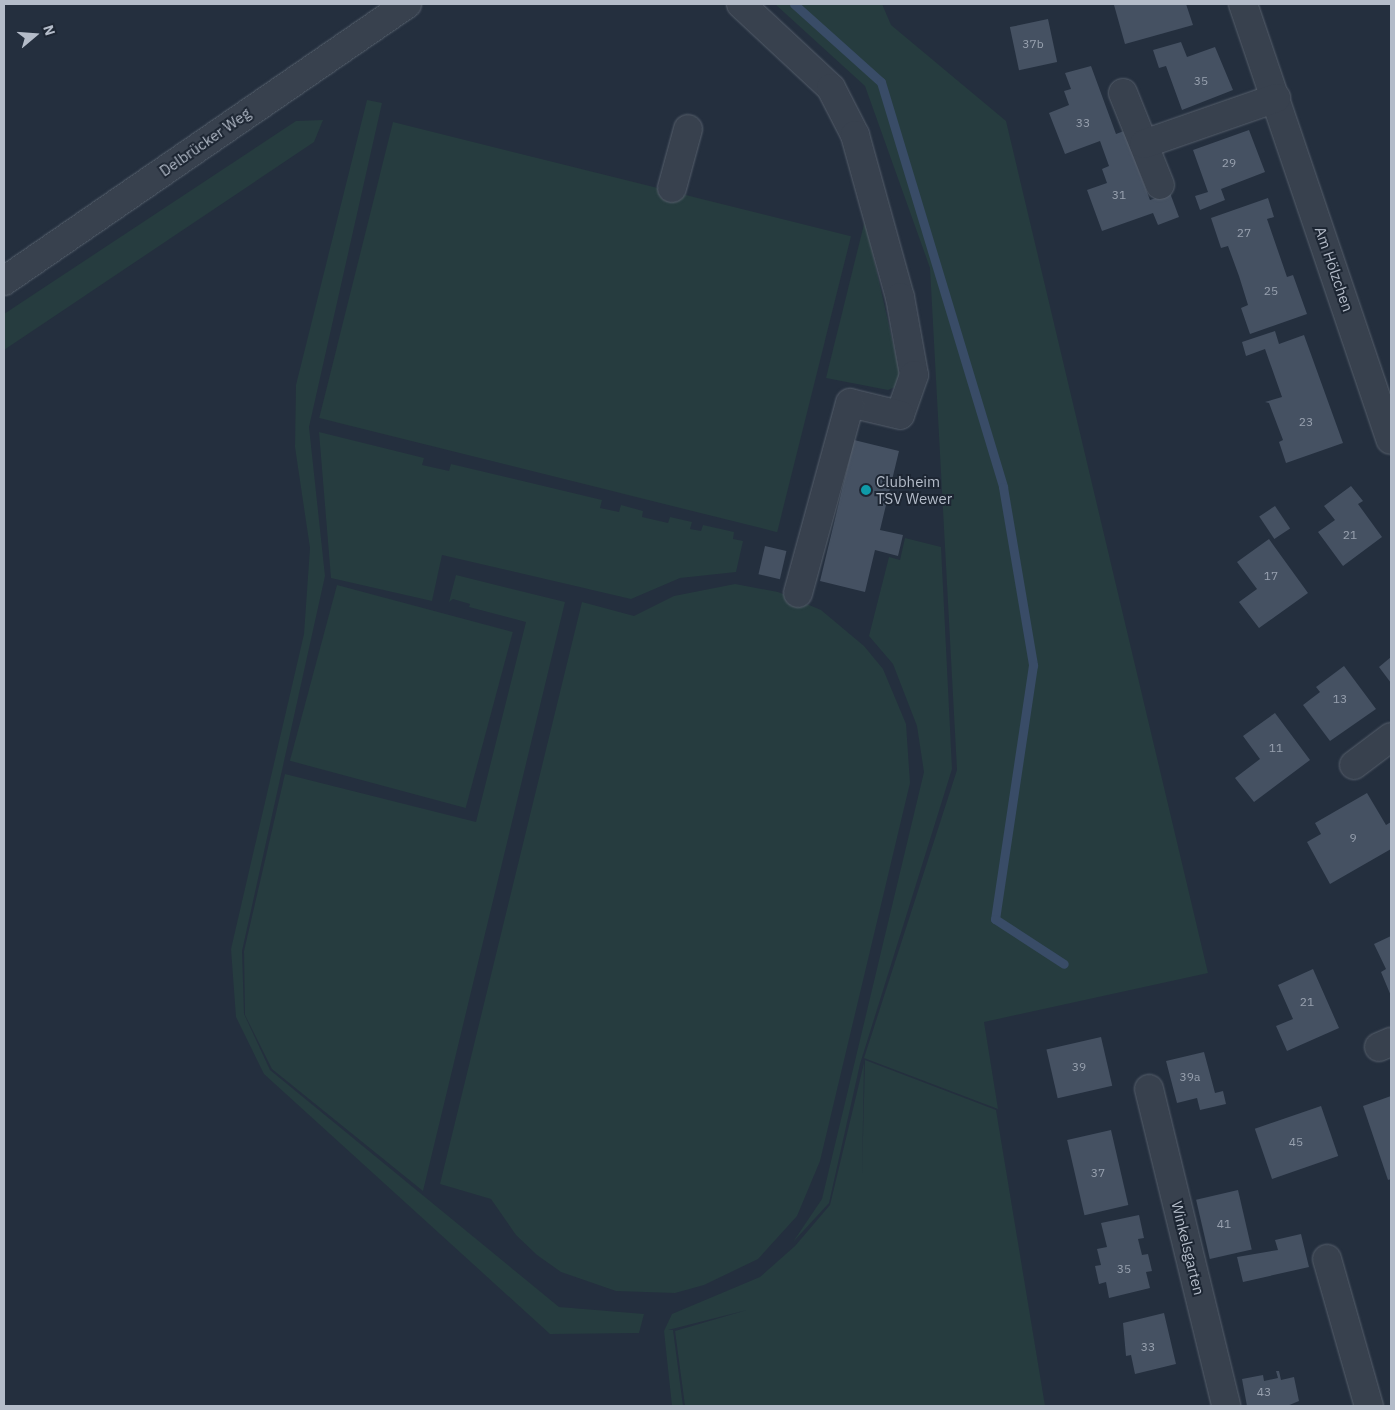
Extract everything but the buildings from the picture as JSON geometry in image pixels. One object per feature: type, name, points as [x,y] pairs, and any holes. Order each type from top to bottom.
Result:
[{"type":"street","name":"Delbrücker Weg","points":[[4,281],[407,4]]},
{"type":"street","points":[[741,4],[831,88],[856,135],[900,297],[914,375],[900,416],[850,403],[798,593]]},
{"type":"street","name":"Am Hölzchen","points":[[1243,4],[1391,440]]},
{"type":"street","points":[[1123,93],[1160,184]]},
{"type":"street","points":[[1144,144],[1276,98]]},
{"type":"street","points":[[672,188],[688,129]]},
{"type":"street","points":[[1354,765],[1391,737]]},
{"type":"street","name":"Winkelsgarten","points":[[1149,1089],[1226,1406]]},
{"type":"street","points":[[1327,1259],[1369,1406]]},
{"type":"green space","points":[[775,4],[882,4],[891,25],[1006,121],[1208,973],[984,1022],[998,1109],[864,1058],[957,770],[930,268],[865,86]]},
{"type":"green space","points":[[367,100],[382,103],[309,427],[325,576],[242,951],[244,1014],[270,1070],[559,1307],[644,1314],[639,1333],[550,1334],[264,1074],[236,1017],[231,949],[304,634],[310,548],[295,447],[296,385]]},
{"type":"green space","points":[[323,120],[314,142],[4,350],[4,314],[296,121]]},
{"type":"green space","points":[[393,122],[851,236],[777,532],[319,418]]},
{"type":"green space","points":[[865,220],[900,374],[895,387],[888,390],[826,378]]},
{"type":"green space","points":[[319,432],[424,458],[422,465],[449,471],[451,464],[602,500],[600,508],[619,512],[621,505],[643,511],[642,517],[668,523],[670,517],[692,522],[690,529],[701,531],[703,525],[734,532],[733,539],[743,541],[736,572],[680,578],[631,599],[442,555],[432,601],[331,578]]},
{"type":"green space","points":[[905,538],[941,547],[952,769],[860,1064],[829,1203],[793,1242],[822,1199],[924,772],[917,726],[893,664],[869,636],[889,557],[900,560]]},
{"type":"green space","points":[[456,575],[565,602],[423,1191],[272,1069],[245,1015],[244,951],[285,774],[476,822],[526,622],[469,607],[470,604],[453,599],[449,602]]},
{"type":"green space","points":[[735,584],[778,592],[821,610],[864,646],[883,669],[906,724],[910,783],[820,1161],[797,1216],[758,1259],[704,1285],[675,1293],[616,1291],[561,1272],[537,1255],[516,1235],[491,1199],[440,1184],[582,602],[634,616],[674,596]]},
{"type":"green space","points":[[337,585],[513,632],[466,808],[290,761]]},
{"type":"green space","points":[[865,1060],[996,1110],[1045,1406],[685,1406],[675,1331],[747,1310],[668,1330],[673,1330],[683,1406],[672,1406],[664,1331],[672,1314],[760,1277],[795,1246],[830,1205],[864,1063],[862,1176]]},
{"type":"waterway","points":[[794,4],[881,82],[1003,487],[1033,665],[995,919],[1064,964]]},
{"type":"place","name":"Clubheim TSV Wewer","points":[[866,490]]}]
